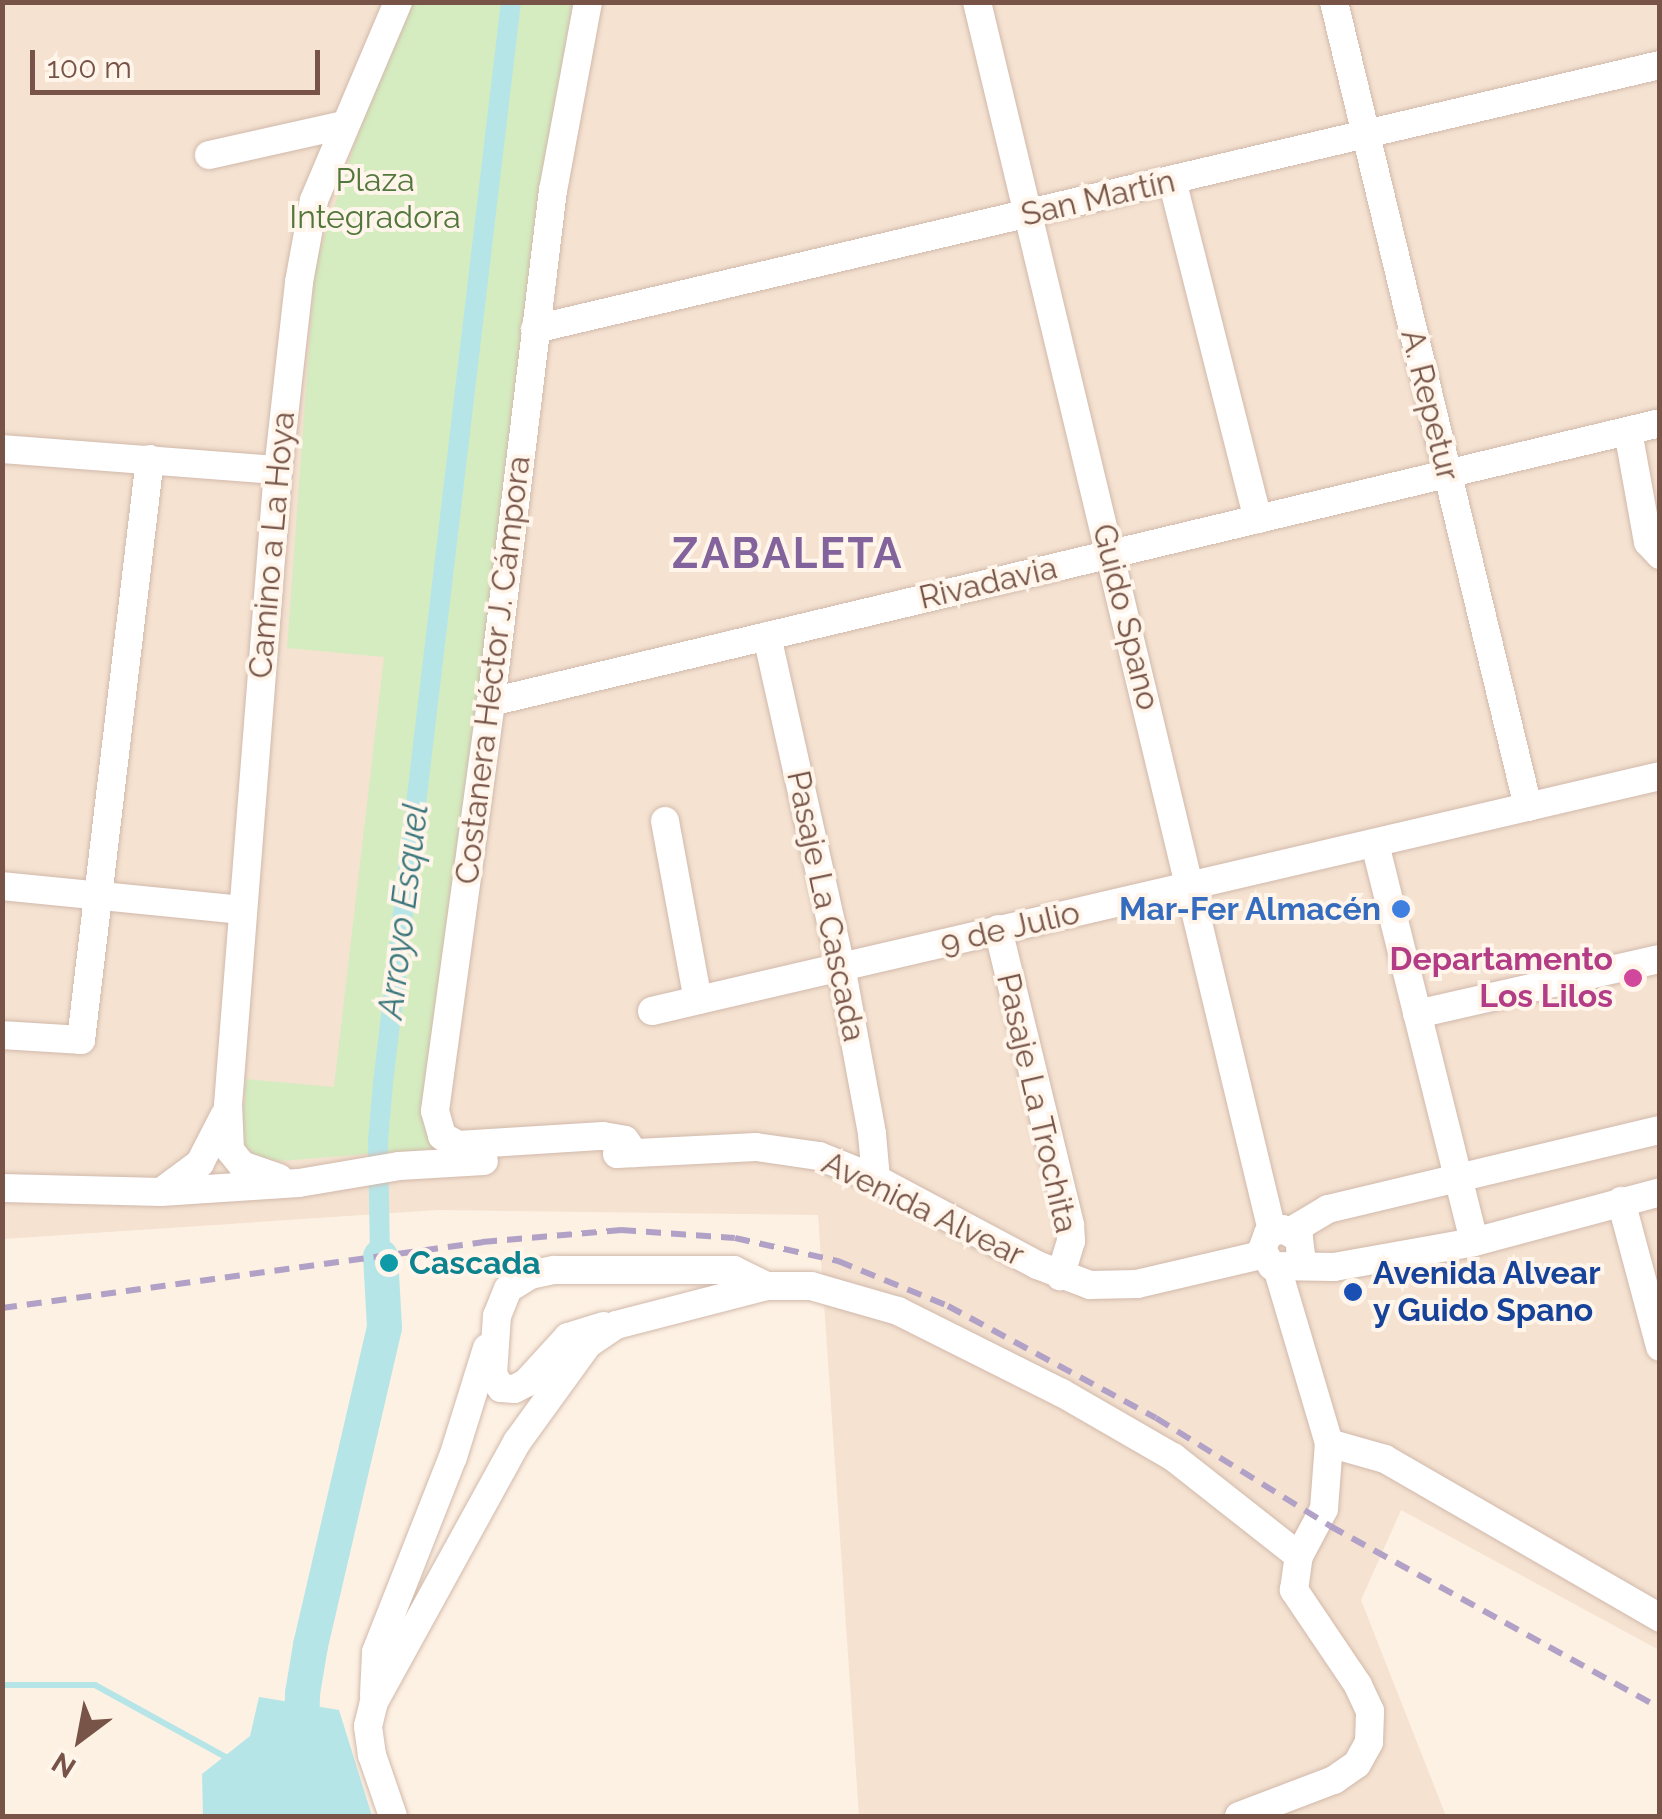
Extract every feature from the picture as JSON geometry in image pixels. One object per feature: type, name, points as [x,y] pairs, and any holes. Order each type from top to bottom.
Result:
[{"type":"street","name":"Camino a La Hoya","points":[[312,1180],[242,1165],[230,1150],[228,1105],[241,910],[278,470],[299,282],[314,200],[398,2]]},
{"type":"street","name":"Costanera Héctor J. Cámpora","points":[[588,2],[552,190],[491,702],[435,1111],[442,1136],[458,1145],[614,1137],[626,1140],[634,1154]]},
{"type":"street","name":"Guido Spano","points":[[978,2],[1328,1444],[1324,1508],[1298,1556]]},
{"type":"street","name":"A. Repetur","points":[[1334,2],[1528,807]]},
{"type":"street","name":"San Martín","points":[[535,329],[1660,64]]},
{"type":"street","points":[[209,155],[343,125]]},
{"type":"street","points":[[1172,180],[1258,518]]},
{"type":"street","name":"Rivadavia","points":[[491,702],[1660,423]]},
{"type":"street","points":[[1628,430],[1648,542],[1660,555]]},
{"type":"street","points":[[2,449],[278,470]]},
{"type":"street","points":[[2,1035],[81,1040],[150,460]]},
{"type":"street","name":"Pasaje La Cascada","points":[[768,636],[841,966],[872,1134],[876,1179]]},
{"type":"street","name":"9 de Julio","points":[[652,1011],[1660,776]]},
{"type":"street","points":[[665,821],[698,1000]]},
{"type":"street","points":[[1375,844],[1474,1242]]},
{"type":"street","points":[[2,886],[241,910]]},
{"type":"street","name":"Pasaje La Trochita","points":[[998,930],[1070,1225],[1071,1241],[1060,1276]]},
{"type":"street","points":[[1417,1014],[1660,959]]},
{"type":"street","name":"Camino a La Hoya","points":[[160,1192],[200,1163],[228,1105]]},
{"type":"street","name":"Avenida Alvear","points":[[1282,1259],[1328,1209],[1660,1130]]},
{"type":"street","name":"Avenida Alvear","points":[[312,1180],[398,1166],[788,1148],[876,1179],[1060,1276],[1090,1285],[1137,1284],[1282,1259],[1334,1267],[1474,1242],[1660,1192]]},
{"type":"street","points":[[2,1188],[160,1192],[312,1180]]},
{"type":"street","points":[[1621,1201],[1660,1347]]},
{"type":"street","points":[[393,1816],[372,1756],[368,1726],[374,1702],[376,1652],[453,1458],[508,1289],[530,1275],[554,1270],[734,1270],[767,1286]]},
{"type":"street","points":[[497,1316],[493,1374],[501,1388],[514,1389],[526,1384],[568,1337],[584,1328],[616,1325],[767,1286],[811,1286],[898,1311],[1062,1394],[1173,1457],[1298,1556],[1294,1590],[1358,1684],[1370,1711],[1369,1742],[1357,1764],[1334,1780],[1240,1816]]},
{"type":"street","points":[[374,1702],[518,1442],[588,1344],[616,1325]]},
{"type":"street","points":[[1328,1444],[1384,1459],[1660,1618]]},
{"type":"shaded area","points":[[3,3],[1659,3],[1659,1650],[1401,1510],[1361,1600],[1446,1816],[859,1816],[818,1215],[438,1210],[3,1239]]},
{"type":"green space","name":"Plaza Integradora","points":[[411,3],[572,3],[423,1112],[444,1148],[280,1161],[255,1156],[241,1141],[246,1079],[334,1087],[384,657],[287,648],[315,265],[369,100]]},
{"type":"water","points":[[259,1697],[339,1710],[372,1816],[203,1816],[202,1774],[250,1736]]},
{"type":"waterway","name":"Arroyo Esquel","points":[[380,1256],[378,1141],[383,1083],[511,2]]},
{"type":"waterway","name":"Arroyo Esquel","points":[[298,1816],[302,1693],[310,1645],[384,1327],[380,1256]]},
{"type":"waterway","points":[[2,1685],[95,1685],[227,1758]]},
{"type":"railway","points":[[2,1308],[482,1242],[621,1230],[735,1238],[838,1261],[948,1306],[1156,1418],[1330,1526],[1660,1708]]},
{"type":"place","name":"Mar-Fer Almacén","points":[[1401,909]]},
{"type":"place","name":"Departamento Los Lilos","points":[[1633,978]]},
{"type":"place","name":"Cascada","points":[[389,1263]]},
{"type":"place","name":"Avenida Alvear y Guido Spano","points":[[1353,1292]]},
{"type":"district","name":"ZABALETA","points":[[788,554]]}]
